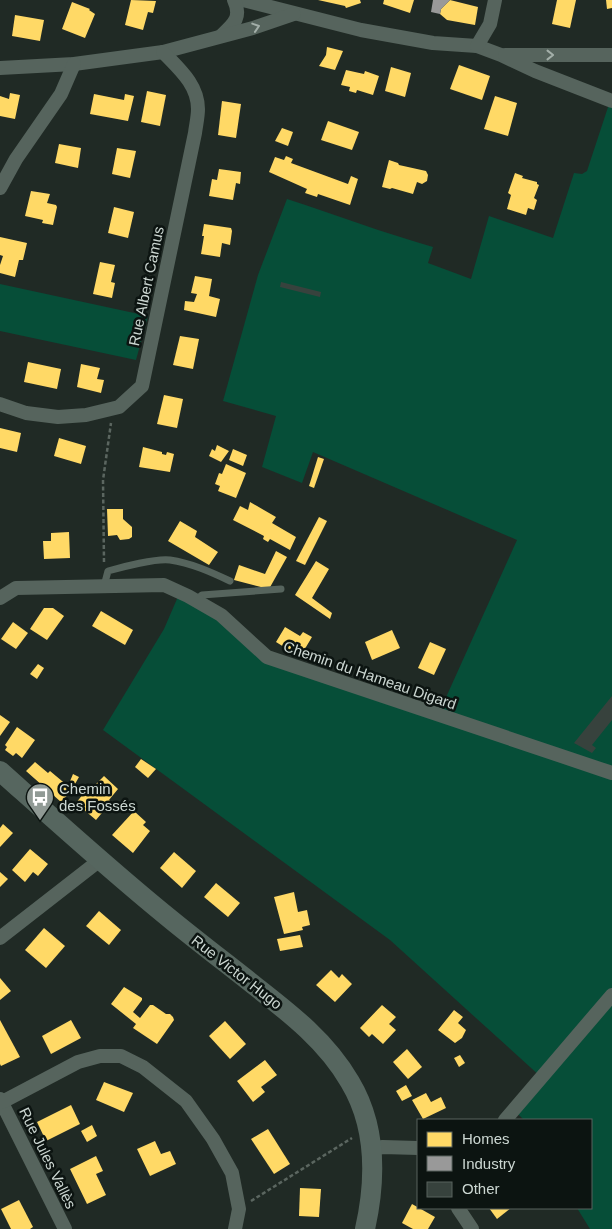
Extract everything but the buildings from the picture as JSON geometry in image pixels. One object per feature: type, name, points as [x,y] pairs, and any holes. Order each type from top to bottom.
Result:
[{"type":"main road","name":"Rue Victor Hugo","points":[[0,771],[100,860],[169,918],[293,1016],[330,1052],[350,1082],[361,1104],[368,1127],[372,1149],[373,1185],[365,1229]]},
{"type":"street","points":[[219,38],[235,23],[237,8],[234,0]]},
{"type":"street","points":[[243,0],[361,30],[415,40],[477,46],[501,55],[535,72],[612,102]]},
{"type":"street","points":[[477,46],[490,24],[495,0]]},
{"type":"street","points":[[0,68],[74,64],[163,52],[219,38],[294,14]]},
{"type":"street","name":"Rue Albert Camus","points":[[0,404],[26,413],[58,417],[86,415],[119,407],[142,386],[195,133],[198,108],[194,91],[187,78],[163,52]]},
{"type":"street","points":[[501,55],[612,55]]},
{"type":"street","points":[[0,188],[16,159],[61,94],[74,64]]},
{"type":"street","name":"Chemin du Hameau Digard","points":[[0,598],[16,588],[164,585],[196,600],[221,615],[267,657],[612,772]]},
{"type":"street","points":[[0,938],[100,860]]},
{"type":"street","points":[[505,1119],[612,995]]},
{"type":"street","name":"Rue Jules Vallès","points":[[64,1229],[1,1100],[78,1062],[100,1056],[121,1056],[143,1067],[186,1101],[213,1139],[232,1173],[239,1209],[235,1229]]},
{"type":"street","points":[[372,1149],[383,1147],[417,1148]]},
{"type":"street","points":[[459,1209],[472,1229]]},
{"type":"lane","points":[[104,586],[108,571],[168,559],[204,569],[230,581]]},
{"type":"lane","points":[[196,600],[202,595],[281,589]]},
{"type":"path","points":[[104,586],[103,480],[114,408]]},
{"type":"path","points":[[239,1209],[368,1127]]},
{"type":"green space","points":[[610,101],[612,101],[612,1229],[590,1229],[578,1209],[592,1209],[592,1119],[523,1119],[514,1110],[541,1077],[390,940],[103,730],[164,629],[180,592],[267,657],[436,714],[443,704],[517,540],[313,452],[302,483],[262,467],[276,416],[223,401],[258,275],[287,199],[433,247],[428,263],[471,279],[489,216],[553,238],[574,173],[582,174],[587,171]]},
{"type":"green space","points":[[0,284],[148,316],[136,360],[0,331]]},
{"type":"place","name":"Chemin des Fossés","points":[[40,821]]}]
